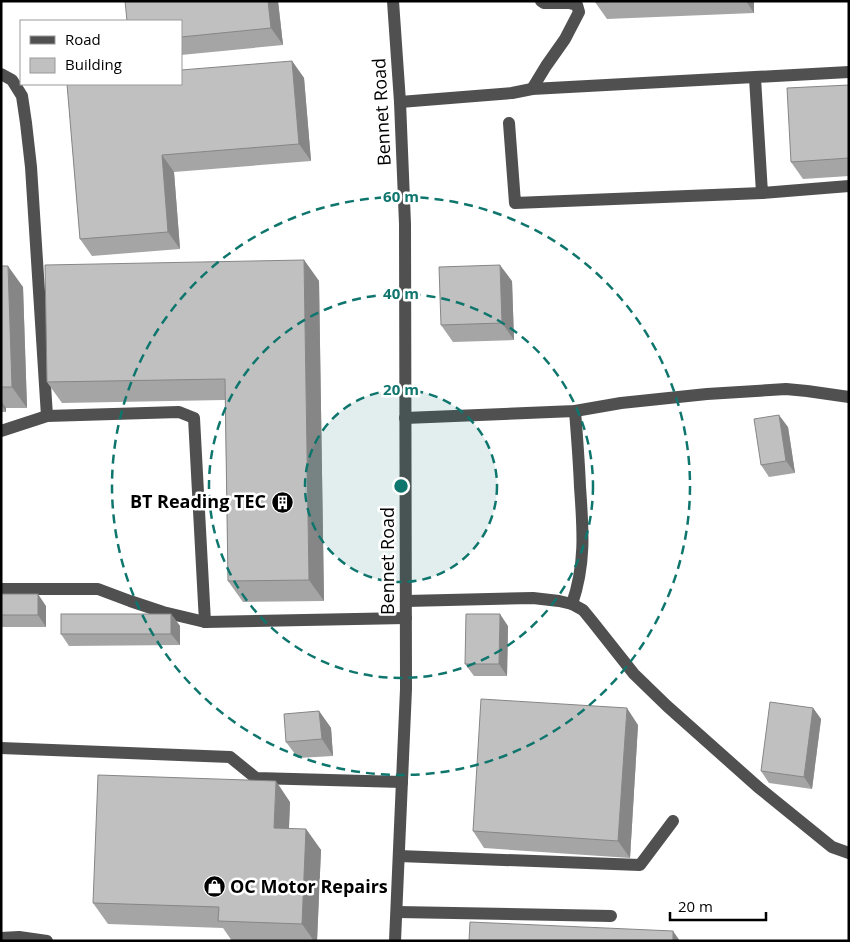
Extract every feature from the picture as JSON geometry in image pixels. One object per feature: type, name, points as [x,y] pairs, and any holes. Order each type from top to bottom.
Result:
[{"type":"street","name":"Bennet Road","points":[[393,1],[400,102],[405,224],[406,601],[406,689],[395,941]]},
{"type":"street","points":[[532,89],[565,39],[579,12],[577,5],[569,3],[544,3],[541,1]]},
{"type":"street","points":[[400,102],[512,93],[532,89],[849,72]]},
{"type":"street","points":[[1,74],[12,80],[22,96],[26,123],[31,167],[47,416]]},
{"type":"street","points":[[755,78],[762,193]]},
{"type":"street","points":[[509,123],[515,203],[762,193],[849,186]]},
{"type":"street","points":[[405,418],[575,410],[707,394],[786,389],[807,390],[849,398]]},
{"type":"street","points":[[572,604],[578,588],[583,542],[575,410]]},
{"type":"street","points":[[1,431],[47,416],[180,412],[194,418],[205,622]]},
{"type":"street","points":[[1,590],[98,589],[163,612],[205,622],[406,618]]},
{"type":"street","points":[[406,601],[533,598],[572,604],[583,610],[634,674],[667,706],[733,765],[810,829],[832,846],[849,853]]},
{"type":"street","points":[[1,748],[230,757],[256,778],[402,782]]},
{"type":"street","points":[[399,856],[640,865],[674,821]]},
{"type":"street","points":[[396,912],[611,916]]},
{"type":"street","points":[[1,938],[19,937],[47,941]]},
{"type":"building","points":[[125,1],[268,1],[271,28],[182,37],[182,20],[127,20]]},
{"type":"building","points":[[292,61],[299,144],[162,155],[168,232],[80,239],[67,85],[182,85],[182,70]]},
{"type":"building","points":[[849,85],[849,158],[791,162],[787,88]]},
{"type":"building","name":"BT Reading TEC","points":[[304,260],[309,580],[228,581],[225,379],[47,382],[45,265]]},
{"type":"building","points":[[500,265],[502,323],[441,325],[439,267]]},
{"type":"building","points":[[1,266],[8,266],[12,387],[1,387]]},
{"type":"building","points":[[779,415],[786,461],[761,465],[754,419]]},
{"type":"building","points":[[1,594],[38,594],[38,615],[1,615]]},
{"type":"building","points":[[61,614],[171,614],[171,634],[61,634]]},
{"type":"building","points":[[466,614],[500,614],[499,664],[465,664]]},
{"type":"building","points":[[481,699],[627,708],[618,841],[473,831]]},
{"type":"building","points":[[770,702],[813,708],[804,777],[761,771]]},
{"type":"building","points":[[319,711],[322,739],[286,742],[284,714]]},
{"type":"building","name":"OC Motor Repairs","points":[[98,775],[276,781],[274,828],[306,829],[302,924],[218,921],[219,907],[93,903]]},
{"type":"building","points":[[470,922],[673,931],[673,941],[469,941]]},
{"type":"place","name":"BT Reading TEC","points":[[282,502]]},
{"type":"place","name":"OC Motor Repairs","points":[[214,887]]}]
